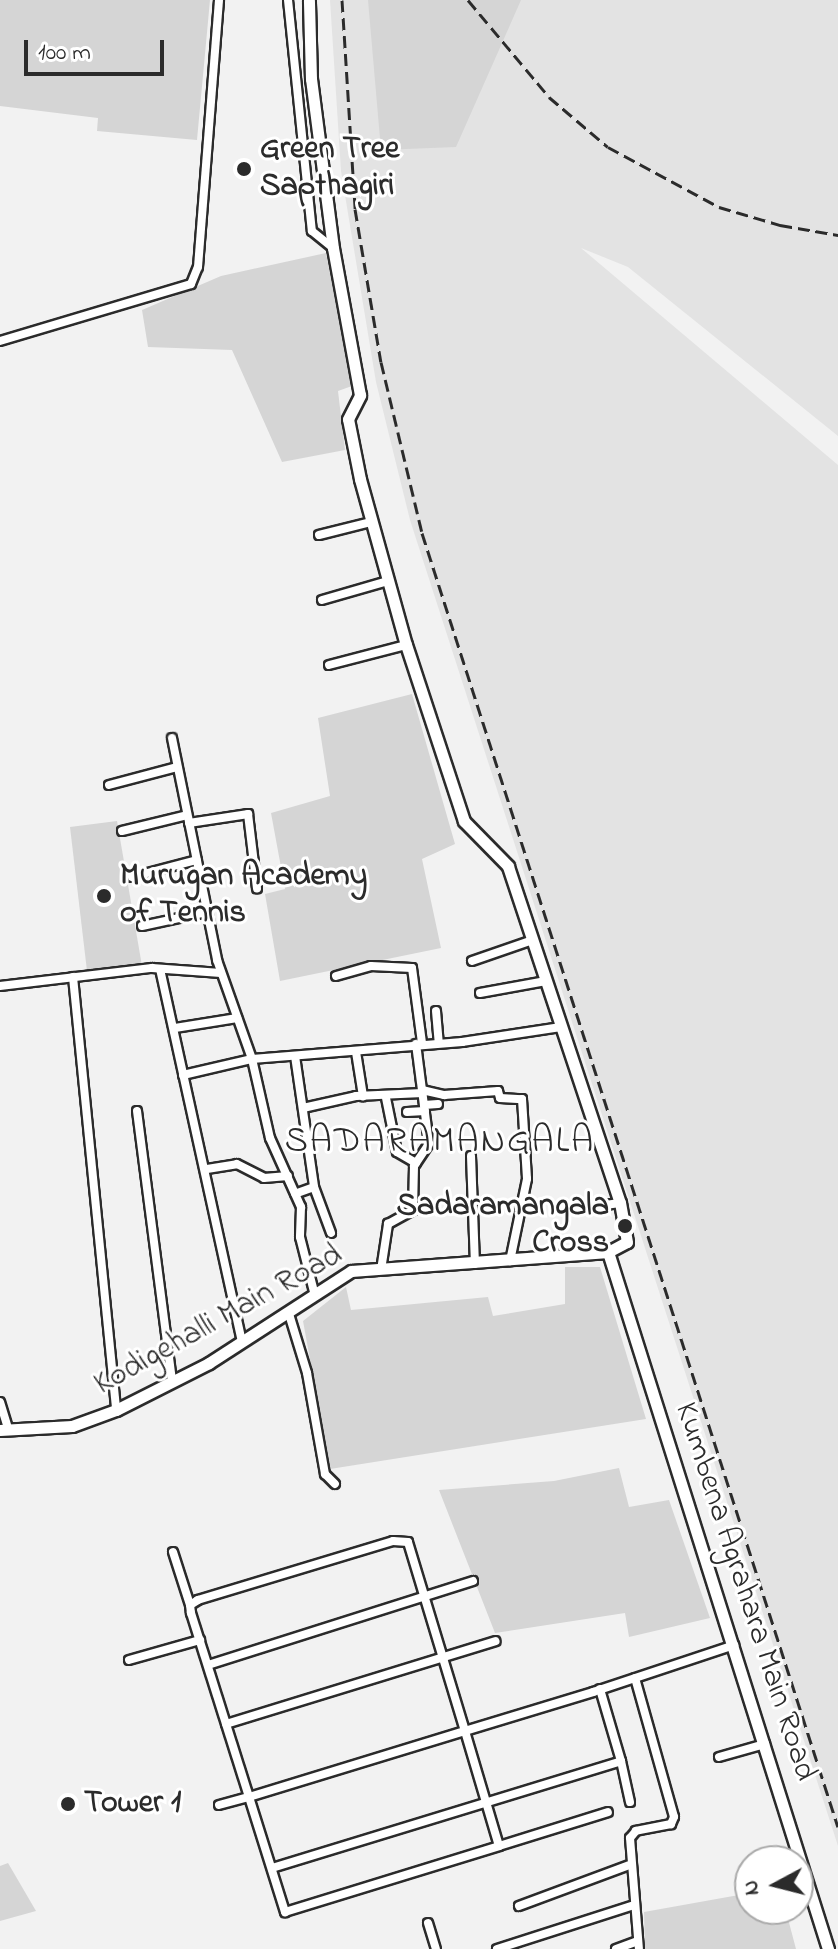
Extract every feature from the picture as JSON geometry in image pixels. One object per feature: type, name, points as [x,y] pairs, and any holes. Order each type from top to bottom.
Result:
[{"type":"street","points":[[0,341],[191,284],[198,267],[219,0]]},
{"type":"street","points":[[288,0],[312,231],[333,248]]},
{"type":"street","points":[[309,0],[311,79],[333,248],[360,395],[348,419],[371,522],[406,645],[464,821],[508,866],[620,1203],[627,1242],[608,1252]]},
{"type":"street","points":[[319,535],[371,522]]},
{"type":"street","points":[[322,600],[388,581]]},
{"type":"street","points":[[329,665],[406,645]]},
{"type":"street","points":[[172,738],[221,973],[252,1059],[270,1138],[301,1207],[300,1237],[315,1297]]},
{"type":"street","points":[[109,785],[177,767]]},
{"type":"street","points":[[122,831],[188,819],[248,814],[257,888]]},
{"type":"street","points":[[132,877],[197,860]]},
{"type":"street","points":[[142,926],[207,912]]},
{"type":"street","points":[[472,961],[533,940]]},
{"type":"street","points":[[336,976],[371,966],[412,968],[429,1144],[416,1163],[413,1210],[388,1224],[381,1270]]},
{"type":"street","points":[[0,986],[160,969],[221,973]]},
{"type":"street","points":[[160,969],[207,1169],[242,1342]]},
{"type":"street","points":[[73,977],[116,1410]]},
{"type":"street","points":[[480,993],[546,981]]},
{"type":"street","points":[[436,1011],[439,1043]]},
{"type":"street","points":[[175,1028],[237,1018]]},
{"type":"street","points":[[183,1075],[252,1059],[356,1052],[561,1027]]},
{"type":"street","points":[[356,1052],[363,1096]]},
{"type":"street","points":[[295,1056],[314,1187],[331,1233]]},
{"type":"street","points":[[303,1108],[363,1096],[386,1098],[423,1092],[444,1095],[498,1091],[500,1098],[522,1099],[527,1179],[510,1261]]},
{"type":"street","points":[[386,1098],[397,1152],[416,1163]]},
{"type":"street","points":[[407,1112],[438,1104]]},
{"type":"street","points":[[137,1111],[172,1382]]},
{"type":"street","points":[[471,1156],[475,1264]]},
{"type":"street","points":[[207,1169],[237,1164],[264,1178],[288,1176]]},
{"type":"street","points":[[295,1194],[314,1187]]},
{"type":"street","points":[[570,1210],[620,1203]]},
{"type":"street","name":"Kodigehalli Main Road","points":[[4,1430],[72,1426],[116,1410],[242,1342],[351,1271],[608,1252]]},
{"type":"street","name":"Kumbena Agrahara Main Road","points":[[608,1252],[735,1645],[828,1949]]},
{"type":"street","points":[[289,1314],[307,1373],[325,1474],[335,1484]]},
{"type":"street","points":[[0,1402],[4,1430]]},
{"type":"street","points":[[190,1605],[403,1539],[425,1597],[499,1846]]},
{"type":"street","points":[[173,1552],[285,1912],[608,1812]]},
{"type":"street","points":[[208,1665],[473,1581]]},
{"type":"street","points":[[129,1660],[200,1640]]},
{"type":"street","points":[[226,1724],[495,1641]]},
{"type":"street","points":[[219,1805],[735,1645]]},
{"type":"street","points":[[616,1949],[639,1945],[629,1865],[630,1838],[636,1831],[671,1824],[674,1817],[635,1678]]},
{"type":"street","points":[[600,1689],[630,1802]]},
{"type":"street","points":[[719,1757],[765,1744]]},
{"type":"street","points":[[272,1868],[621,1761]]},
{"type":"street","points":[[519,1906],[629,1865]]},
{"type":"street","points":[[497,1949],[634,1905]]},
{"type":"street","points":[[428,1923],[436,1949]]},
{"type":"shaded area","points":[[0,0],[210,0],[197,140],[97,131],[98,118],[0,106]]},
{"type":"shaded area","points":[[330,0],[838,0],[838,436],[628,267],[581,248],[838,465],[838,1846],[410,520],[376,382],[341,171]]},
{"type":"shaded area","points":[[368,0],[521,0],[456,147],[381,150]]},
{"type":"shaded area","points":[[326,253],[352,386],[338,391],[345,450],[282,462],[232,350],[148,347],[142,310],[221,276]]},
{"type":"shaded area","points":[[412,694],[455,844],[422,859],[441,948],[280,981],[265,894],[285,889],[271,813],[330,796],[318,718]]},
{"type":"shaded area","name":"Murugan Academy of Tennis","points":[[117,821],[142,966],[87,971],[70,827]]},
{"type":"shaded area","points":[[565,1267],[600,1267],[646,1419],[330,1469],[303,1321],[346,1287],[351,1310],[488,1297],[493,1316],[565,1304]]},
{"type":"shaded area","points":[[619,1468],[629,1507],[669,1500],[710,1618],[629,1637],[625,1613],[495,1633],[439,1490],[554,1481]]},
{"type":"shaded area","points":[[8,1863],[36,1911],[0,1921],[0,1866]]},
{"type":"shaded area","points":[[734,1896],[734,1925],[790,1925],[796,1949],[645,1949],[644,1912]]},
{"type":"railway","points":[[342,0],[355,209],[381,362],[422,533],[838,1827]]},
{"type":"railway","points":[[468,0],[549,97],[608,147],[719,207],[780,225],[838,235]]},
{"type":"place","name":"Green Tree Sapthagiri","points":[[244,169]]},
{"type":"place","name":"Murugan Academy of Tennis","points":[[104,896]]},
{"type":"place","name":"Sadaramangala Cross","points":[[625,1226]]},
{"type":"place","name":"Tower 1","points":[[68,1804]]},
{"type":"district","name":"SADARAMANGALA","points":[[440,1143]]}]
